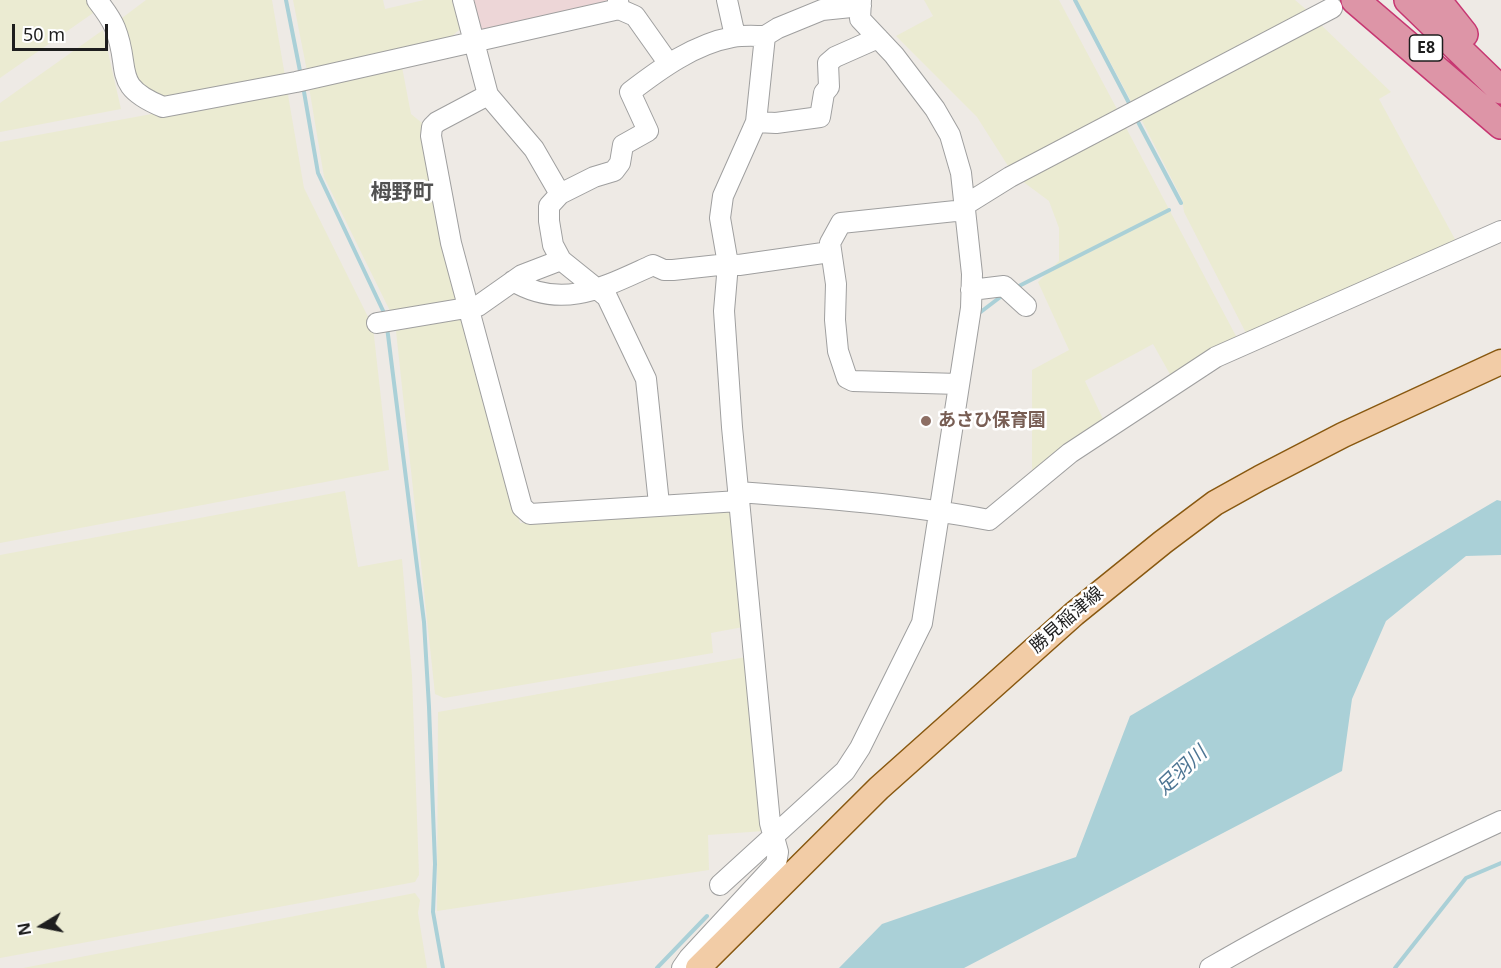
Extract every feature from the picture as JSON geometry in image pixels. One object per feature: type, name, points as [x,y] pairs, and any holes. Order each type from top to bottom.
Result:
[{"type":"highway","name":"E8","points":[[1376,0],[1491,86]]},
{"type":"highway","name":"E8","points":[[1408,0],[1491,86]]},
{"type":"highway","points":[[1437,0],[1456,26],[1491,86],[1501,123]]},
{"type":"highway","points":[[1343,4],[1491,86]]},
{"type":"main road","name":"勝見稲津線","points":[[698,968],[879,788],[1074,614],[1163,542],[1215,503],[1260,478],[1343,435],[1501,362]]},
{"type":"street","points":[[97,0],[116,29],[126,81],[146,100],[163,107],[302,81],[618,4],[635,16],[669,64]]},
{"type":"street","points":[[463,0],[488,95],[534,149],[560,194]]},
{"type":"street","points":[[727,0],[735,36]]},
{"type":"street","points":[[659,504],[646,379],[607,297],[561,260],[553,245],[549,206],[560,194],[594,177],[614,171],[620,163],[623,145],[648,131],[630,92],[669,64],[718,40],[735,36],[765,36],[777,28],[822,10],[861,3],[860,19],[894,56],[936,109],[950,135],[961,173],[970,250],[971,308],[943,511],[922,623],[860,748],[845,771],[720,885]]},
{"type":"street","points":[[959,384],[854,381],[847,378],[838,351],[835,320],[836,284],[830,252],[830,243],[841,223],[965,208],[1010,177],[1343,4]]},
{"type":"street","points":[[682,968],[688,958],[776,864],[778,852],[770,823],[738,496],[724,311],[728,264],[720,218],[723,196],[756,123],[765,36]]},
{"type":"street","points":[[756,123],[776,123],[820,117],[824,93],[829,87],[828,63],[878,38]]},
{"type":"street","points":[[488,95],[437,122],[432,127],[431,135],[451,243],[522,507],[530,514],[738,496],[841,499],[943,511],[989,520],[1070,453],[1216,357],[1501,231]]},
{"type":"street","points":[[513,281],[527,290],[566,296],[598,289],[653,265],[664,270],[673,270],[728,264],[739,265],[830,252]]},
{"type":"street","points":[[384,322],[478,306],[522,275],[561,260]]},
{"type":"street","points":[[971,290],[1015,296]]},
{"type":"street","points":[[1210,968],[1257,940],[1335,900],[1501,821]]},
{"type":"shaded area","points":[[470,0],[611,0],[612,5],[478,32]]},
{"type":"green space","points":[[0,0],[88,0],[96,11],[0,78]]},
{"type":"green space","points":[[146,0],[272,0],[285,76],[162,102],[132,79],[118,21]]},
{"type":"green space","points":[[293,0],[383,0],[385,9],[424,0],[452,0],[460,29],[448,40],[307,71]]},
{"type":"green space","points":[[924,0],[1059,0],[1118,111],[1010,169],[977,117],[896,36],[933,16]]},
{"type":"green space","points":[[1077,0],[1295,0],[1308,11],[1132,103]]},
{"type":"green space","points":[[1319,23],[1391,92],[1379,99],[1457,243],[1248,337],[1184,212],[1182,199],[1139,115]]},
{"type":"green space","points":[[103,30],[121,109],[0,132],[0,103]]},
{"type":"green space","points":[[402,67],[411,114],[422,123],[440,234],[461,301],[391,313],[324,177],[309,87]]},
{"type":"green space","points":[[287,89],[304,188],[373,327],[389,470],[0,543],[0,142]]},
{"type":"green space","points":[[1123,122],[1237,338],[1171,376],[1153,344],[1085,381],[1104,421],[1032,477],[1032,370],[1069,350],[1038,282],[1059,261],[1059,228],[1049,201],[1018,178]]},
{"type":"green space","points":[[465,317],[520,523],[730,506],[743,627],[711,633],[713,653],[444,698],[435,694],[396,331]]},
{"type":"green space","points":[[345,491],[358,567],[402,559],[412,676],[419,875],[415,882],[0,958],[0,555]]},
{"type":"green space","points":[[746,657],[764,831],[708,835],[709,870],[437,911],[438,712]]},
{"type":"green space","points":[[415,893],[420,900],[418,913],[427,968],[23,968]]},
{"type":"water","name":"足羽川","points":[[1497,500],[1501,501],[1501,555],[1466,556],[1386,621],[1352,699],[1342,771],[964,968],[839,968],[882,924],[1076,857],[1130,716]]},
{"type":"waterway","points":[[286,0],[301,76]]},
{"type":"waterway","points":[[1075,0],[1129,103]]},
{"type":"waterway","points":[[303,86],[318,173],[386,317]]},
{"type":"waterway","points":[[1136,118],[1181,203]]},
{"type":"waterway","points":[[1015,288],[1169,210]]},
{"type":"waterway","points":[[978,314],[1003,295]]},
{"type":"waterway","points":[[387,327],[424,622],[435,864],[433,912],[443,968]]},
{"type":"waterway","points":[[1395,968],[1466,878],[1501,863]]},
{"type":"waterway","points":[[657,968],[707,916]]},
{"type":"place","name":"あさひ保育園","points":[[926,421]]},
{"type":"district","name":"栂野町","points":[[402,193]]}]
